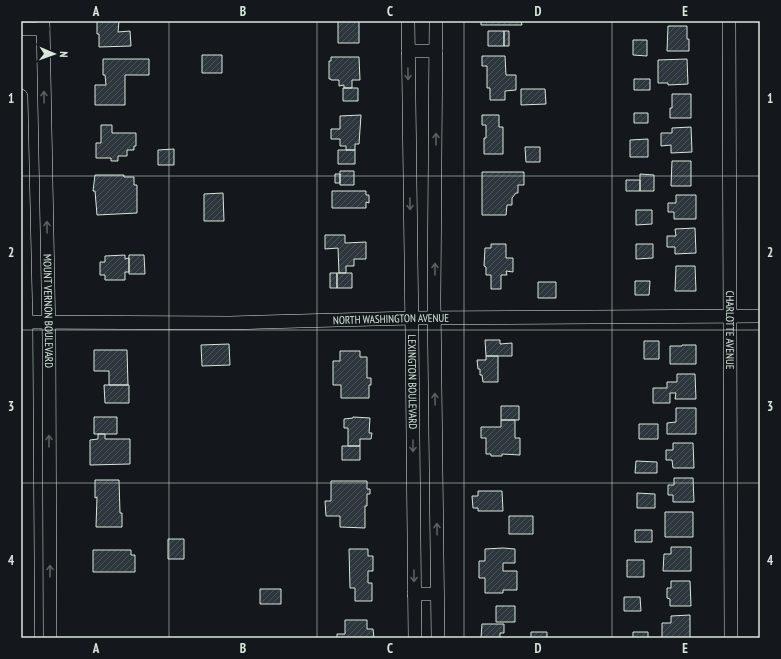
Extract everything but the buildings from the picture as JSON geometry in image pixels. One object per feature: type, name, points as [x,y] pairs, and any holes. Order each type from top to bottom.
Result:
[{"type":"street","name":"LEXINGTON BOULEVARD","points":[[408,21],[414,638]]},
{"type":"street","name":"LEXINGTON BOULEVARD","points":[[436,21],[435,318],[438,638]]},
{"type":"street","name":"CHARLOTTE AVENUE","points":[[729,21],[731,638]]},
{"type":"street","name":"MOUNT VERNON BOULEVARD","points":[[21,29],[43,25],[48,322],[50,638]]},
{"type":"street","points":[[408,51],[436,51]]},
{"type":"street","name":"MOUNT VERNON BOULEVARD","points":[[21,96],[28,638]]},
{"type":"street","name":"NORTH WASHINGTON AVENUE","points":[[24,322],[230,322],[412,318],[760,316]]},
{"type":"street","points":[[28,593],[50,593]]},
{"type":"street","points":[[414,594],[438,594]]}]
